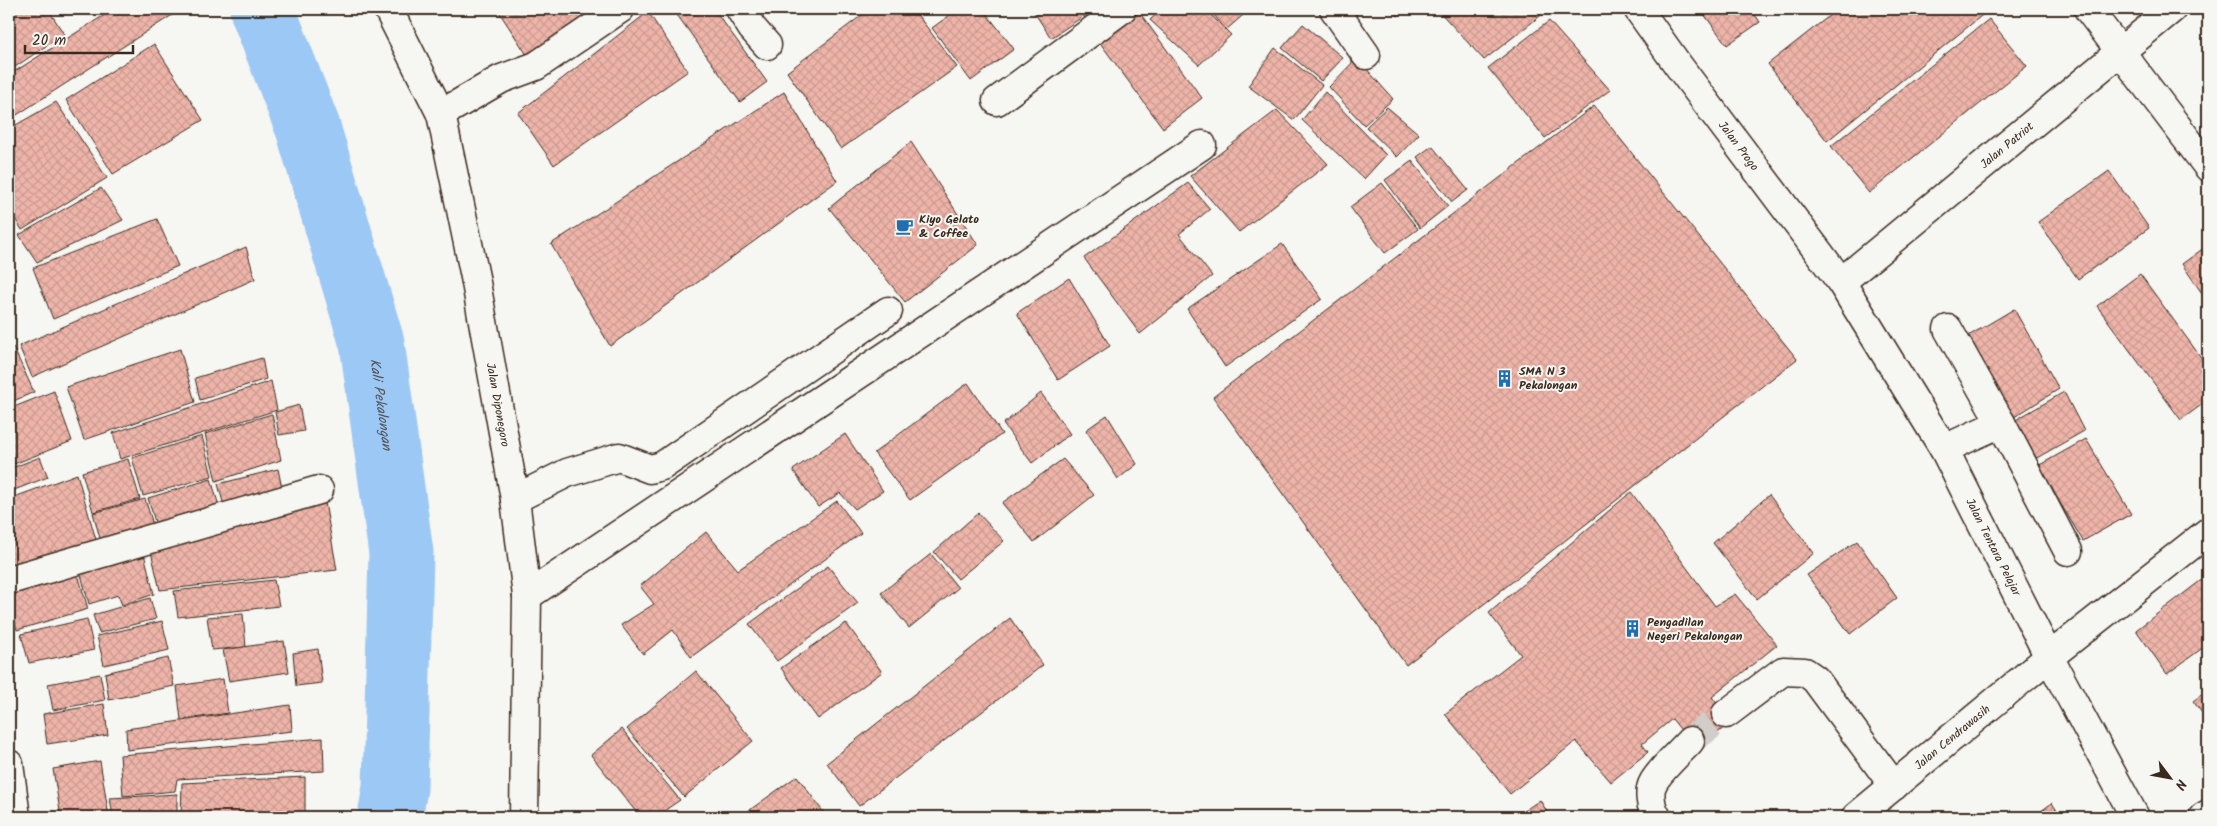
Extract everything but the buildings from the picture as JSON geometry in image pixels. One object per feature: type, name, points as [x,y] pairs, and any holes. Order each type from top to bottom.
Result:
[{"type":"street","name":"Jalan Diponegoro","points":[[388,9],[441,114],[476,276],[515,499],[527,596],[524,817]]},
{"type":"street","points":[[441,114],[501,79],[536,66],[620,9]]},
{"type":"street","points":[[740,9],[752,28],[767,45]]},
{"type":"street","points":[[997,101],[1122,9]]},
{"type":"street","points":[[1334,9],[1366,55]]},
{"type":"street","name":"Jalan Progo","points":[[1638,9],[1841,282]]},
{"type":"street","points":[[2088,9],[2208,167]]},
{"type":"street","name":"Jalan Patriot","points":[[1841,282],[2172,9]]},
{"type":"street","points":[[527,596],[1202,145]]},
{"type":"street","name":"Jalan Tentara Pelajar","points":[[1841,282],[1944,449],[2049,657],[2135,817]]},
{"type":"street","points":[[515,499],[568,473],[619,457],[650,469],[662,466],[888,311]]},
{"type":"street","points":[[1948,329],[2001,423],[2068,551]]},
{"type":"street","points":[[1944,449],[2001,423]]},
{"type":"street","points":[[9,580],[319,490]]},
{"type":"street","name":"Jalan Cendrawasih","points":[[1856,817],[2049,657],[2208,532]]},
{"type":"street","points":[[1726,714],[1783,671],[1805,672],[1815,679],[1894,786]]},
{"type":"street","points":[[1657,817],[1653,812],[1652,784],[1690,741]]},
{"type":"street","points":[[9,764],[16,817]]},
{"type":"street","points":[[2204,817],[2208,814]]},
{"type":"waterway","name":"Kali Pekalongan","points":[[262,9],[308,128],[372,343],[401,553],[395,788],[390,817]]},
{"type":"tunnel","points":[[1690,741],[1726,714]]},
{"type":"place","name":"Kiyo Gelato & Coffee","points":[[905,226]]},
{"type":"place","name":"SMA N 3 Pekalongan","points":[[1505,378]]},
{"type":"place","name":"Pengadilan Negeri Pekalongan","points":[[1633,629]]}]
